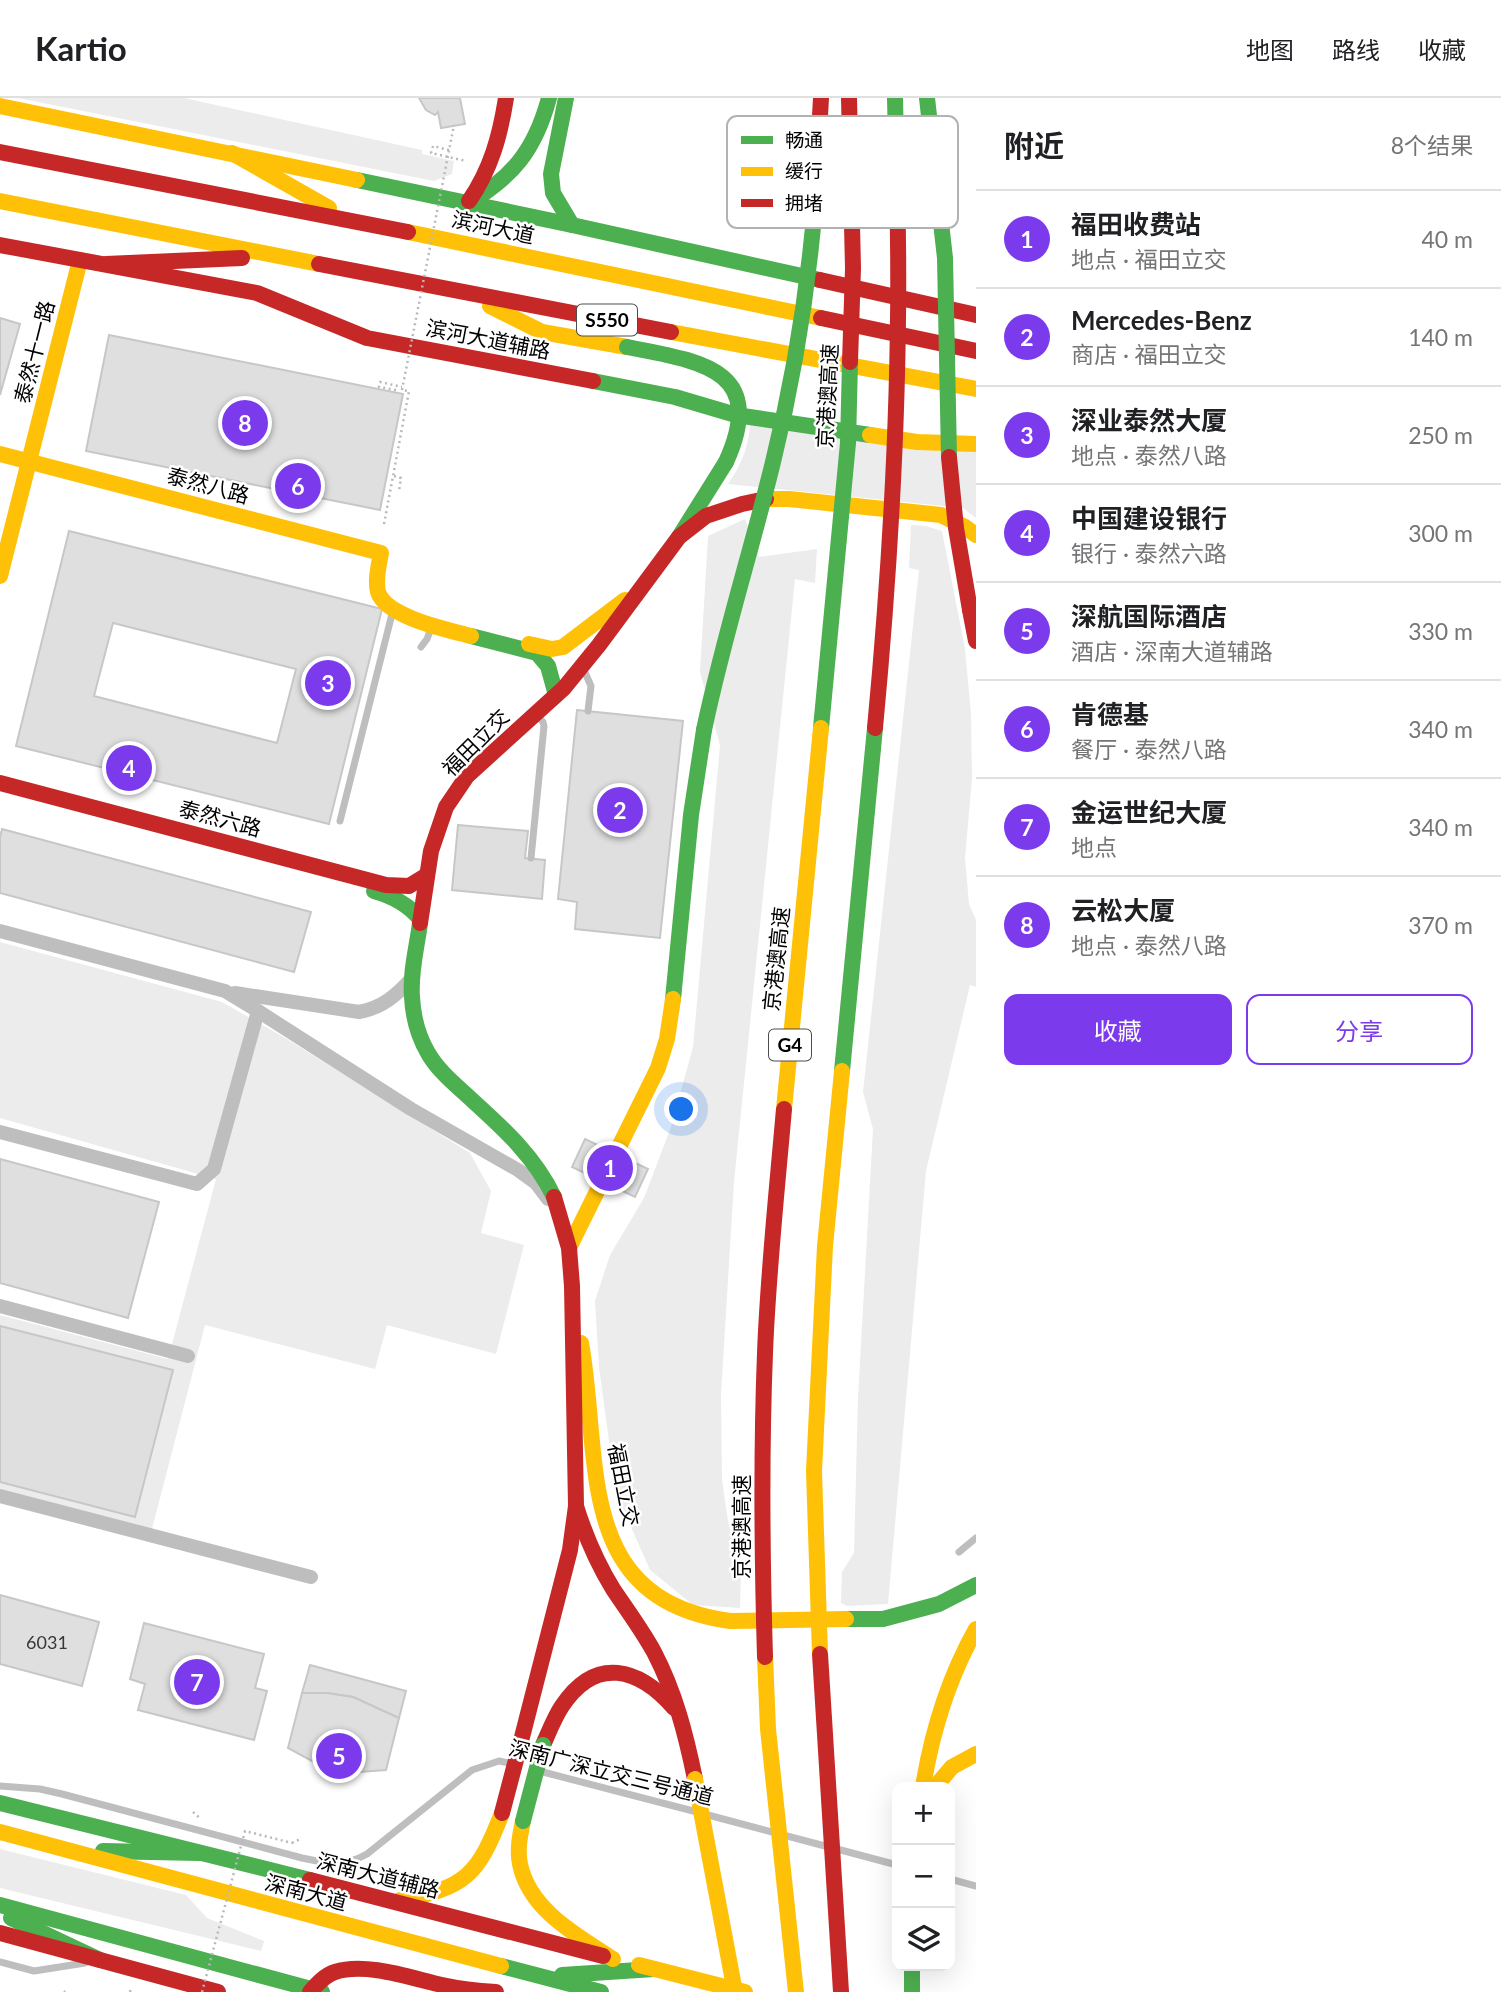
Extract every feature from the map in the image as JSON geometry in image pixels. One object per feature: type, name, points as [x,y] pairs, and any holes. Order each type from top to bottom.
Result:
[{"type":"main road","points":[[467,204],[494,158],[506,98]]},
{"type":"main road","points":[[467,204],[504,181],[525,158],[538,135],[549,98]]},
{"type":"main road","points":[[566,98],[551,174],[553,193],[572,225]]},
{"type":"main road","points":[[820,116],[821,98]]},
{"type":"main road","name":"京港澳高速","points":[[849,98],[849,116]]},
{"type":"main road","points":[[895,98],[896,116]]},
{"type":"main road","points":[[927,98],[929,116]]},
{"type":"main road","points":[[0,106],[572,225],[976,315]]},
{"type":"main road","name":"滨河大道","points":[[0,152],[348,219],[976,351]]},
{"type":"main road","points":[[232,153],[348,219]]},
{"type":"main road","name":"S550","points":[[0,201],[464,293],[976,389]]},
{"type":"main road","points":[[569,1248],[658,1069],[667,1039],[691,815],[704,730],[790,389],[814,228]]},
{"type":"main road","name":"京港澳高速","points":[[796,1992],[768,1729],[762,1568],[765,1353],[774,1213],[848,443],[852,228]]},
{"type":"main road","points":[[841,1992],[820,1671],[814,1471],[825,1246],[883,646],[894,496],[899,228]]},
{"type":"main road","points":[[942,228],[945,258],[950,473],[956,528],[976,641]]},
{"type":"main road","name":"滨河大道辅路","points":[[0,245],[257,293],[367,338],[675,397],[737,415],[917,442],[976,444]]},
{"type":"main road","points":[[106,264],[280,256]]},
{"type":"main road","name":"泰然十一路","points":[[0,576],[80,260]]},
{"type":"main road","points":[[464,293],[541,332],[695,361],[722,375],[737,397],[740,422],[734,446],[679,537]]},
{"type":"main road","points":[[936,343],[976,344]]},
{"type":"main road","points":[[933,381],[976,395]]},
{"type":"main road","name":"泰然八路","points":[[0,454],[382,553],[377,579],[378,591],[382,601],[395,611]]},
{"type":"main road","name":"福田立交","points":[[576,1506],[572,1286],[564,1224],[553,1194],[527,1153],[453,1083],[429,1056],[420,1038],[415,1018],[412,978],[420,919],[431,851],[446,807],[469,783],[482,761],[536,714],[582,667],[679,537],[706,516],[766,499],[789,499],[941,515],[976,534]]},
{"type":"main road","points":[[395,611],[408,611],[556,649],[566,645],[642,586]]},
{"type":"main road","points":[[395,611],[406,617],[537,653],[549,666],[556,695]]},
{"type":"main road","name":"泰然六路","points":[[0,783],[386,885],[408,886],[427,875]]},
{"type":"main road","name":"泰然六路","points":[[0,791],[387,895],[405,903],[420,919]]},
{"type":"main road","name":"福田立交","points":[[572,1286],[587,1376],[597,1482],[607,1528],[617,1553],[647,1589],[665,1602],[689,1613],[712,1619],[855,1620],[883,1619],[912,1613],[939,1604],[976,1585]]},
{"type":"main road","points":[[576,1506],[595,1556],[608,1581],[653,1649],[666,1675],[681,1717],[735,1992]]},
{"type":"main road","points":[[392,1901],[446,1890],[464,1879],[486,1852],[502,1813],[521,1741],[570,1550],[576,1506]]},
{"type":"main road","points":[[924,1782],[944,1698],[967,1643],[976,1629]]},
{"type":"main road","points":[[613,1959],[557,1921],[539,1902],[526,1882],[519,1862],[523,1821],[544,1745],[554,1719],[566,1701],[593,1675],[612,1672],[629,1674],[646,1682],[664,1695],[681,1717]]},
{"type":"main road","points":[[939,1782],[950,1769],[976,1754]]},
{"type":"main road","name":"深南大道辅路","points":[[0,1803],[746,1992]]},
{"type":"main road","name":"深南大道","points":[[0,1832],[601,1992]]},
{"type":"main road","points":[[69,1850],[199,1853]]},
{"type":"main road","points":[[0,1905],[315,1991],[321,1980],[333,1973],[365,1970],[455,1988],[496,1992]]},
{"type":"main road","points":[[0,1912],[100,1960]]},
{"type":"main road","points":[[0,1933],[212,1992]]},
{"type":"main road","points":[[531,1974],[594,1974],[654,1969]]},
{"type":"main road","points":[[912,1971],[912,1992]]},
{"type":"street","points":[[0,931],[225,991],[359,1012],[370,1010],[391,999],[412,978]]},
{"type":"street","points":[[225,991],[411,1109],[518,1170],[540,1189],[564,1224]]},
{"type":"street","points":[[0,1132],[197,1184],[214,1169],[258,1011]]},
{"type":"street","points":[[0,1306],[188,1356]]},
{"type":"street","points":[[0,1496],[311,1577]]},
{"type":"lane","points":[[340,821],[395,611]]},
{"type":"lane","points":[[421,647],[428,639],[432,624]]},
{"type":"lane","points":[[582,667],[591,686],[588,711]]},
{"type":"lane","points":[[531,859],[544,726],[536,714]]},
{"type":"lane","points":[[959,1552],[976,1538]]},
{"type":"lane","name":"深南广深立交三号通道","points":[[0,1786],[40,1789],[62,1794],[332,1864],[355,1860],[367,1854],[472,1770],[499,1761],[519,1765]]},
{"type":"lane","name":"深南广深立交三号通道","points":[[533,1769],[892,1864]]},
{"type":"lane","points":[[297,1877],[302,1857]]},
{"type":"lane","points":[[955,1880],[976,1886]]},
{"type":"lane","points":[[0,1962],[34,1971],[100,1960]]},
{"type":"path","points":[[402,387],[454,125]]},
{"type":"path","points":[[449,150],[433,146],[431,153],[466,161]]},
{"type":"path","points":[[384,524],[409,391],[380,382],[379,387],[396,390]]},
{"type":"path","points":[[393,476],[401,478],[399,491]]},
{"type":"path","points":[[193,1812],[200,1819]]},
{"type":"path","points":[[212,1992],[245,1831],[292,1843],[300,1839]]},
{"type":"shaded area","points":[[18,98],[184,98],[422,150],[422,154],[454,161],[452,174],[434,181]]},
{"type":"shaded area","points":[[750,423],[976,452],[976,518],[963,508],[728,484],[744,455]]},
{"type":"shaded area","points":[[745,519],[759,557],[817,549],[815,583],[795,579],[734,1182],[721,1394],[722,1480],[728,1521],[741,1570],[740,1608],[693,1605],[650,1570],[616,1493],[599,1367],[595,1301],[610,1255],[644,1198],[671,1127],[693,1047],[720,745],[700,672],[708,536]]},
{"type":"shaded area","points":[[911,525],[942,531],[965,649],[971,714],[972,778],[965,858],[969,904],[976,920],[976,987],[970,985],[926,1171],[888,1604],[847,1606],[841,1603],[842,1572],[854,1553],[858,1398],[873,1129],[863,1092],[919,570],[909,568]]},
{"type":"shaded area","points":[[0,942],[222,1002],[282,1036],[470,1153],[491,1191],[481,1233],[524,1245],[496,1354],[387,1325],[375,1369],[205,1325],[152,1529],[0,1489],[0,1315],[168,1359],[216,1179],[0,1118]]},
{"type":"shaded area","points":[[0,1849],[186,1895],[207,1918],[264,1941],[261,1951],[0,1888]]},
{"type":"building","points":[[419,98],[460,98],[465,124],[441,128],[438,112],[435,115],[426,110]]},
{"type":"building","points":[[0,318],[20,324],[0,395]]},
{"type":"building","points":[[109,335],[403,394],[380,510],[86,451]]},
{"type":"building","points":[[69,531],[382,609],[329,824],[16,746]],"holes":[[[113,623],[296,669],[277,743],[94,696]]]},
{"type":"building","points":[[577,710],[683,721],[660,938],[575,929],[577,902],[558,899]]},
{"type":"building","points":[[458,825],[528,831],[525,858],[545,860],[542,899],[452,890]]},
{"type":"building","points":[[2,829],[311,912],[294,972],[0,893]]},
{"type":"building","points":[[585,1139],[648,1169],[635,1197],[572,1167]]},
{"type":"building","points":[[0,1159],[159,1202],[128,1318],[0,1283]]},
{"type":"building","points":[[0,1326],[173,1370],[135,1517],[0,1482]]},
{"type":"building","points":[[0,1595],[99,1622],[82,1686],[0,1664]]},
{"type":"building","points":[[144,1623],[264,1654],[255,1688],[267,1691],[254,1740],[138,1710],[145,1684],[130,1679]]},
{"type":"building","points":[[310,1665],[406,1691],[399,1718],[353,1697],[302,1693]]},
{"type":"building","points":[[302,1693],[353,1697],[399,1718],[386,1770],[338,1770],[312,1761],[288,1748]]},
{"type":"traffic: fast","points":[[467,204],[497,183],[520,160],[537,133],[549,98]]},
{"type":"traffic: fast","points":[[566,98],[551,174],[553,193],[572,225]]},
{"type":"traffic: fast","points":[[895,98],[895,116]]},
{"type":"traffic: fast","points":[[927,98],[929,116]]},
{"type":"traffic: fast","points":[[357,180],[820,280]]},
{"type":"traffic: fast","points":[[704,730],[787,398],[804,301],[812,228]]},
{"type":"traffic: fast","points":[[942,228],[945,258],[949,457]]},
{"type":"traffic: fast","points":[[627,347],[701,365],[719,374],[732,388],[739,406],[737,431],[726,462]]},
{"type":"traffic: fast","points":[[821,728],[848,443],[850,362]]},
{"type":"traffic: fast","points":[[593,381],[675,397],[736,415],[870,435]]},
{"type":"traffic: fast","points":[[679,537],[726,462]]},
{"type":"traffic: fast","points":[[471,636],[537,653],[548,666],[556,695]]},
{"type":"traffic: fast","points":[[842,1071],[875,728]]},
{"type":"traffic: fast","points":[[673,999],[691,815],[704,730]]},
{"type":"traffic: fast","points":[[374,891],[399,901],[420,919]]},
{"type":"traffic: fast","points":[[420,923],[412,988],[415,1019],[424,1046],[442,1072],[518,1144],[538,1169],[554,1197]]},
{"type":"traffic: fast","points":[[846,1619],[883,1619],[939,1604],[976,1585]]},
{"type":"traffic: fast","points":[[523,1821],[543,1745]]},
{"type":"traffic: fast","points":[[0,1803],[310,1880]]},
{"type":"traffic: fast","points":[[103,1851],[199,1853]]},
{"type":"traffic: fast","points":[[0,1905],[322,1992]]},
{"type":"traffic: fast","points":[[11,1918],[100,1960]]},
{"type":"traffic: fast","points":[[501,1966],[601,1992]]},
{"type":"traffic: fast","points":[[562,1975],[654,1969]]},
{"type":"traffic: fast","points":[[912,1971],[912,1992]]},
{"type":"traffic: slow","points":[[0,106],[357,180]]},
{"type":"traffic: slow","points":[[232,153],[329,208]]},
{"type":"traffic: slow","points":[[0,201],[319,264]]},
{"type":"traffic: slow","points":[[408,232],[821,318]]},
{"type":"traffic: slow","points":[[0,576],[80,260]]},
{"type":"traffic: slow","points":[[490,306],[542,332],[627,347]]},
{"type":"traffic: slow","points":[[671,332],[976,389]]},
{"type":"traffic: slow","points":[[870,435],[917,442],[976,444]]},
{"type":"traffic: slow","points":[[0,454],[381,553],[377,582],[383,601],[393,609],[419,621],[471,636]]},
{"type":"traffic: slow","points":[[766,499],[941,515],[976,535]]},
{"type":"traffic: slow","points":[[529,644],[552,649],[563,647],[625,600]]},
{"type":"traffic: slow","points":[[784,1109],[821,728]]},
{"type":"traffic: slow","points":[[569,1248],[658,1068],[667,1039],[673,999]]},
{"type":"traffic: slow","points":[[820,1654],[814,1471],[825,1246],[842,1071]]},
{"type":"traffic: slow","points":[[581,1343],[596,1477],[604,1518],[619,1554],[643,1585],[679,1608],[730,1621],[846,1619]]},
{"type":"traffic: slow","points":[[924,1782],[942,1706],[976,1629]]},
{"type":"traffic: slow","points":[[765,1657],[768,1729],[796,1992]]},
{"type":"traffic: slow","points":[[939,1782],[952,1767],[976,1754]]},
{"type":"traffic: slow","points":[[695,1779],[735,1992]]},
{"type":"traffic: slow","points":[[400,1900],[440,1890],[467,1875],[485,1851],[502,1813]]},
{"type":"traffic: slow","points":[[523,1821],[519,1859],[533,1895],[557,1920],[613,1959]]},
{"type":"traffic: slow","points":[[0,1832],[501,1966]]},
{"type":"traffic: slow","points":[[639,1965],[745,1992]]},
{"type":"traffic: jam","points":[[469,201],[494,152],[506,98]]},
{"type":"traffic: jam","points":[[820,116],[821,98]]},
{"type":"traffic: jam","points":[[849,98],[849,116]]},
{"type":"traffic: jam","points":[[0,152],[408,232]]},
{"type":"traffic: jam","points":[[850,362],[852,228]]},
{"type":"traffic: jam","points":[[875,728],[894,458],[898,228]]},
{"type":"traffic: jam","points":[[0,245],[257,293],[367,338],[593,381]]},
{"type":"traffic: jam","points":[[106,264],[242,258]]},
{"type":"traffic: jam","points":[[319,264],[671,332]]},
{"type":"traffic: jam","points":[[820,280],[976,315]]},
{"type":"traffic: jam","points":[[821,318],[976,351]]},
{"type":"traffic: jam","points":[[949,457],[956,528],[970,610]]},
{"type":"traffic: jam","points":[[420,923],[431,851],[446,807],[467,776],[564,688],[679,537],[706,516],[766,499]]},
{"type":"traffic: jam","points":[[970,610],[976,641]]},
{"type":"traffic: jam","points":[[0,783],[386,885],[409,886],[427,875]]},
{"type":"traffic: jam","points":[[765,1657],[762,1505],[765,1353],[784,1109]]},
{"type":"traffic: jam","points":[[521,1741],[570,1550],[576,1506],[572,1286],[569,1248],[554,1197]]},
{"type":"traffic: jam","points":[[576,1506],[602,1569],[654,1652],[668,1683],[679,1714],[695,1779]]},
{"type":"traffic: jam","points":[[820,1654],[841,1992]]},
{"type":"traffic: jam","points":[[543,1745],[559,1711],[575,1690],[589,1679],[603,1674],[632,1676],[661,1694],[674,1708]]},
{"type":"traffic: jam","points":[[502,1813],[521,1741]]},
{"type":"traffic: jam","points":[[310,1880],[603,1956]]},
{"type":"traffic: jam","points":[[0,1933],[218,1992]]},
{"type":"traffic: jam","points":[[310,1992],[331,1973],[347,1969],[389,1972],[456,1988],[496,1992]]},
{"type":"place","name":"云松大厦","points":[[245,423]]},
{"type":"place","name":"肯德基","points":[[298,486]]},
{"type":"place","name":"深业泰然大厦","points":[[328,683]]},
{"type":"place","name":"中国建设银行","points":[[129,768]]},
{"type":"place","name":"Mercedes-Benz","points":[[620,810]]},
{"type":"place","name":"福田收费站","points":[[610,1168]]},
{"type":"place","name":"金运世纪大厦","points":[[197,1682]]},
{"type":"place","name":"深航国际酒店","points":[[339,1756]]}]
